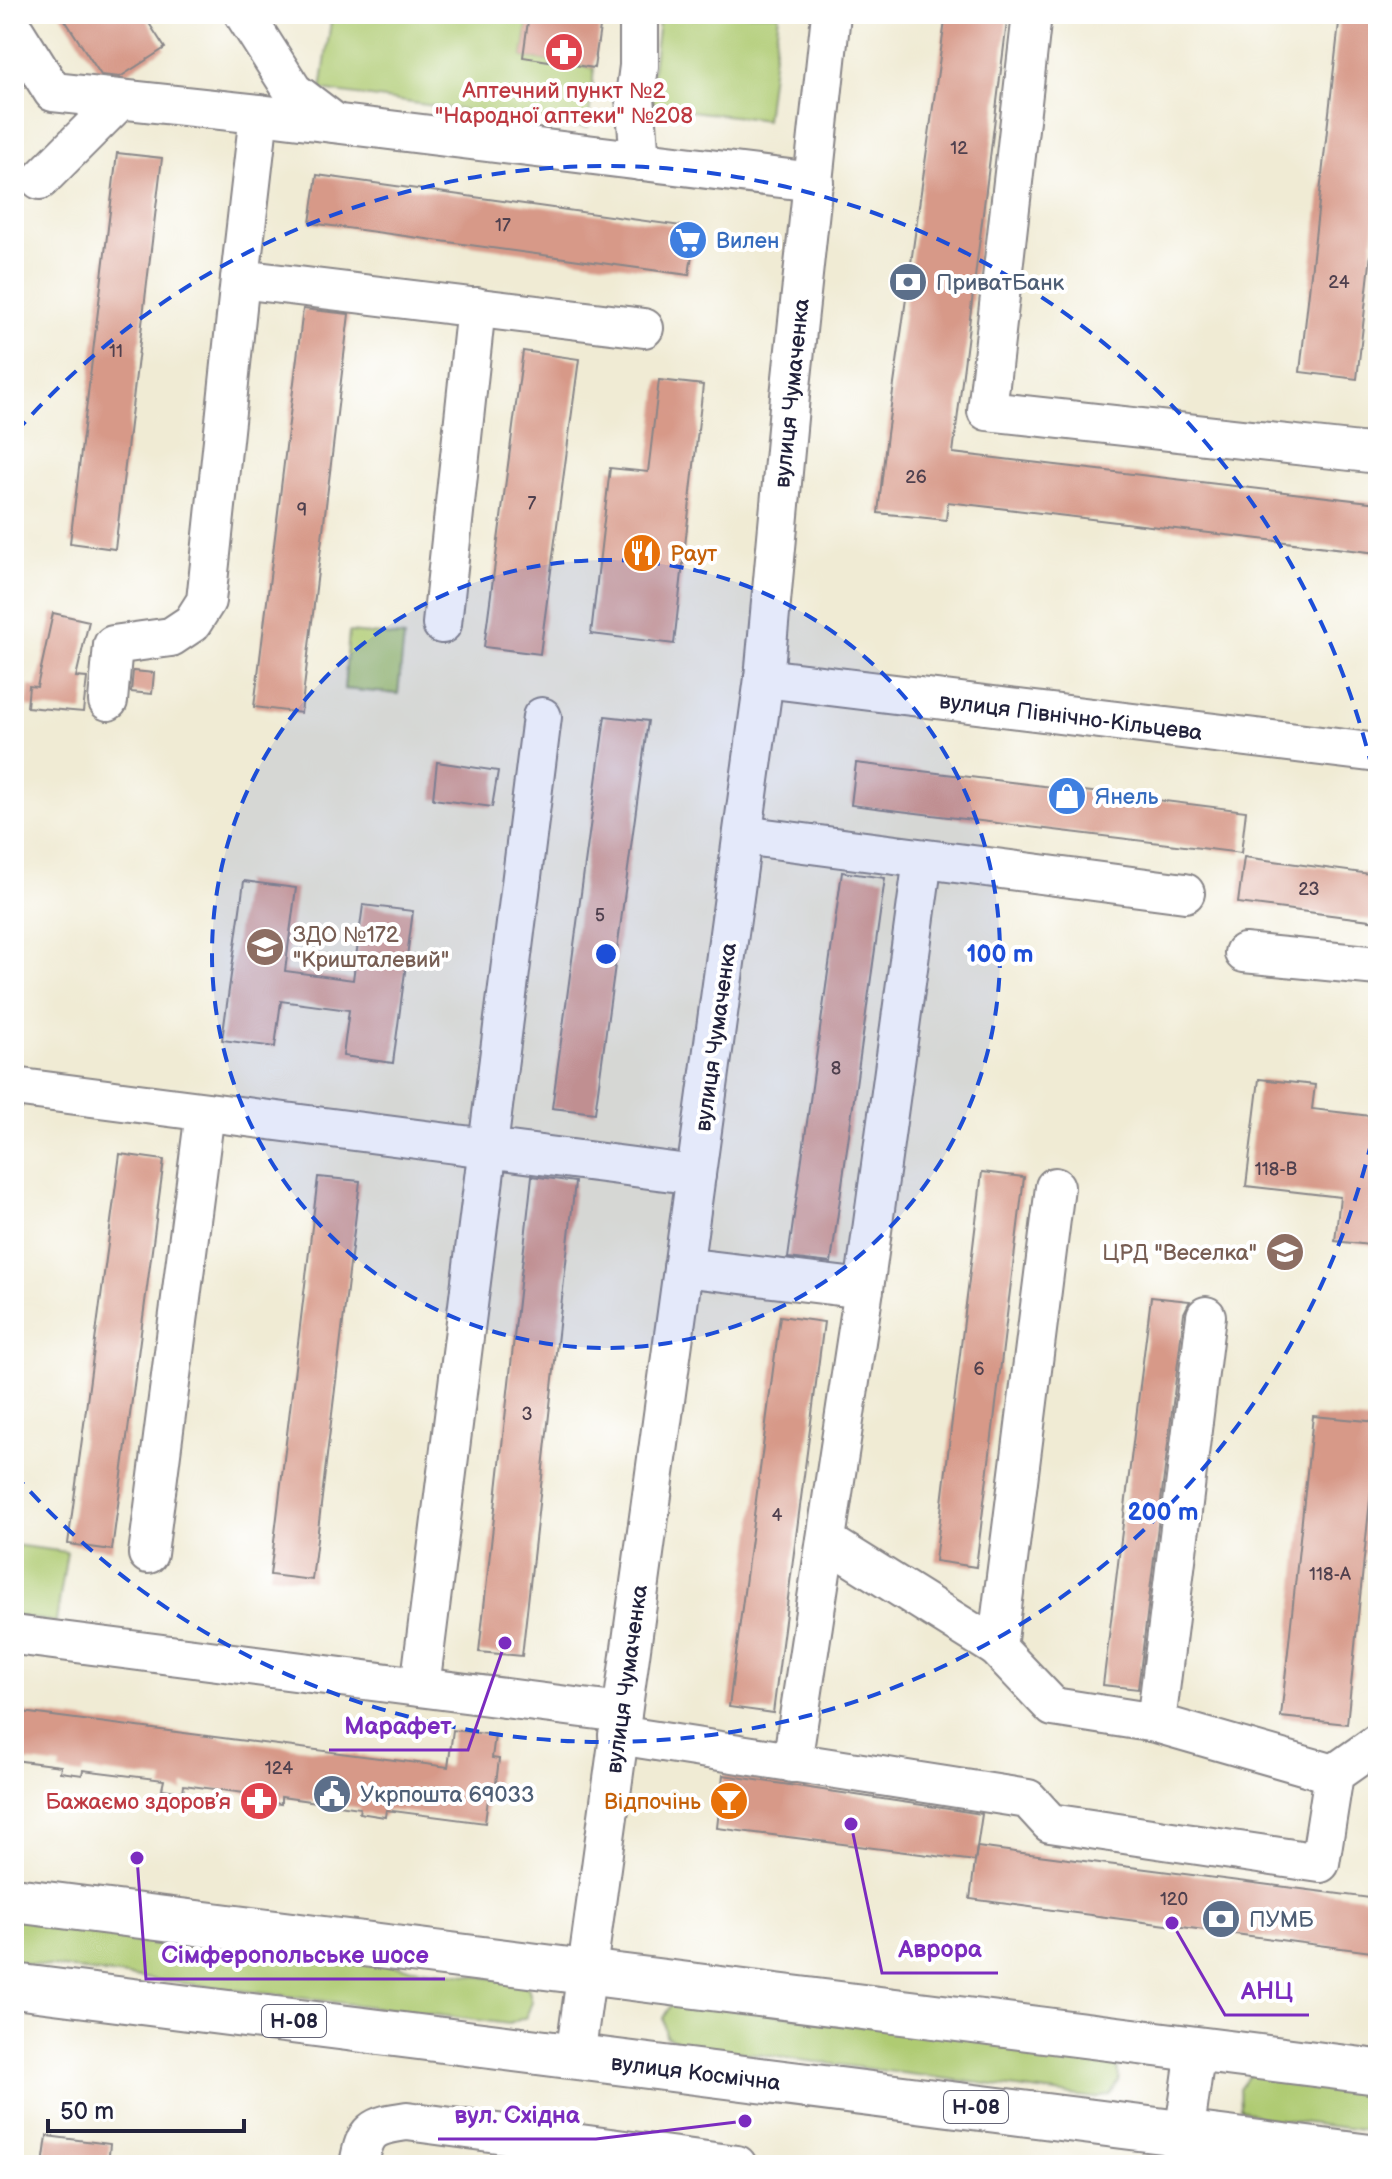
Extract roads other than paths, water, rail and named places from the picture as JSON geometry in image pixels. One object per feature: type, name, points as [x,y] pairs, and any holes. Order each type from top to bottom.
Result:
[{"type":"main road","points":[[14,1900],[1378,2072]]},
{"type":"main road","name":"вулиця Космічна","points":[[14,1986],[575,2057],[1182,2149],[1378,2158]]},
{"type":"street","points":[[244,14],[293,91],[337,125]]},
{"type":"street","points":[[639,14],[639,66],[635,97],[640,161]]},
{"type":"street","name":"вулиця Чумаченка","points":[[575,2057],[764,678],[790,396],[831,14]]},
{"type":"street","points":[[1032,14],[987,411],[1378,454]]},
{"type":"street","points":[[14,30],[53,92],[814,182]]},
{"type":"street","points":[[40,180],[120,100]]},
{"type":"street","points":[[108,701],[113,645],[171,637],[192,623],[206,601],[259,114]]},
{"type":"street","points":[[240,279],[644,328]]},
{"type":"street","points":[[442,624],[476,307]]},
{"type":"street","name":"вулиця Північно-Кільцева","points":[[764,678],[1378,753]]},
{"type":"street","points":[[420,1687],[542,717]]},
{"type":"street","points":[[743,835],[1185,893]]},
{"type":"street","points":[[792,1763],[864,1289],[923,859]]},
{"type":"street","points":[[1244,953],[1378,966]]},
{"type":"street","points":[[14,1087],[696,1175]]},
{"type":"street","points":[[148,1554],[205,1112]]},
{"type":"street","points":[[997,1648],[1055,1187]]},
{"type":"street","points":[[683,1267],[864,1289]]},
{"type":"street","points":[[1156,1723],[1206,1316]]},
{"type":"street","points":[[826,1541],[997,1648],[1053,1707],[1156,1723],[1334,1774]]},
{"type":"street","points":[[14,1635],[420,1687],[620,1724],[792,1763],[1028,1799],[1050,1823],[1320,1863],[1334,1774],[1378,1743]]},
{"type":"street","points":[[1182,2149],[1196,2049]]},
{"type":"street","points":[[359,2165],[363,2142],[379,2125],[407,2121],[737,2165]]},
{"type":"place","name":"Аптечний пункт №2 \"Народної аптеки\" №208","points":[[564,52]]},
{"type":"place","name":"Вилен","points":[[688,240]]},
{"type":"place","name":"ПриватБанк","points":[[908,282]]},
{"type":"place","name":"Раут","points":[[642,553]]},
{"type":"place","name":"Янель","points":[[1067,796]]},
{"type":"place","name":"ЗДО №172 \"Кришталевий\"","points":[[265,947]]},
{"type":"place","name":"ЦРД \"Веселка\"","points":[[1285,1252]]},
{"type":"place","name":"Марафет","points":[[505,1643]]},
{"type":"place","name":"Укрпошта 69033","points":[[332,1794]]},
{"type":"place","name":"Бажаємо здоровʼя","points":[[259,1801]]},
{"type":"place","name":"Відпочінь","points":[[729,1801]]},
{"type":"place","name":"Аврора","points":[[851,1824]]},
{"type":"place","name":"Сімферопольське шосе","points":[[137,1858]]},
{"type":"place","name":"ПУМБ","points":[[1221,1919]]},
{"type":"place","name":"АНЦ","points":[[1172,1923]]},
{"type":"place","name":"вул. Східна","points":[[745,2121]]}]
